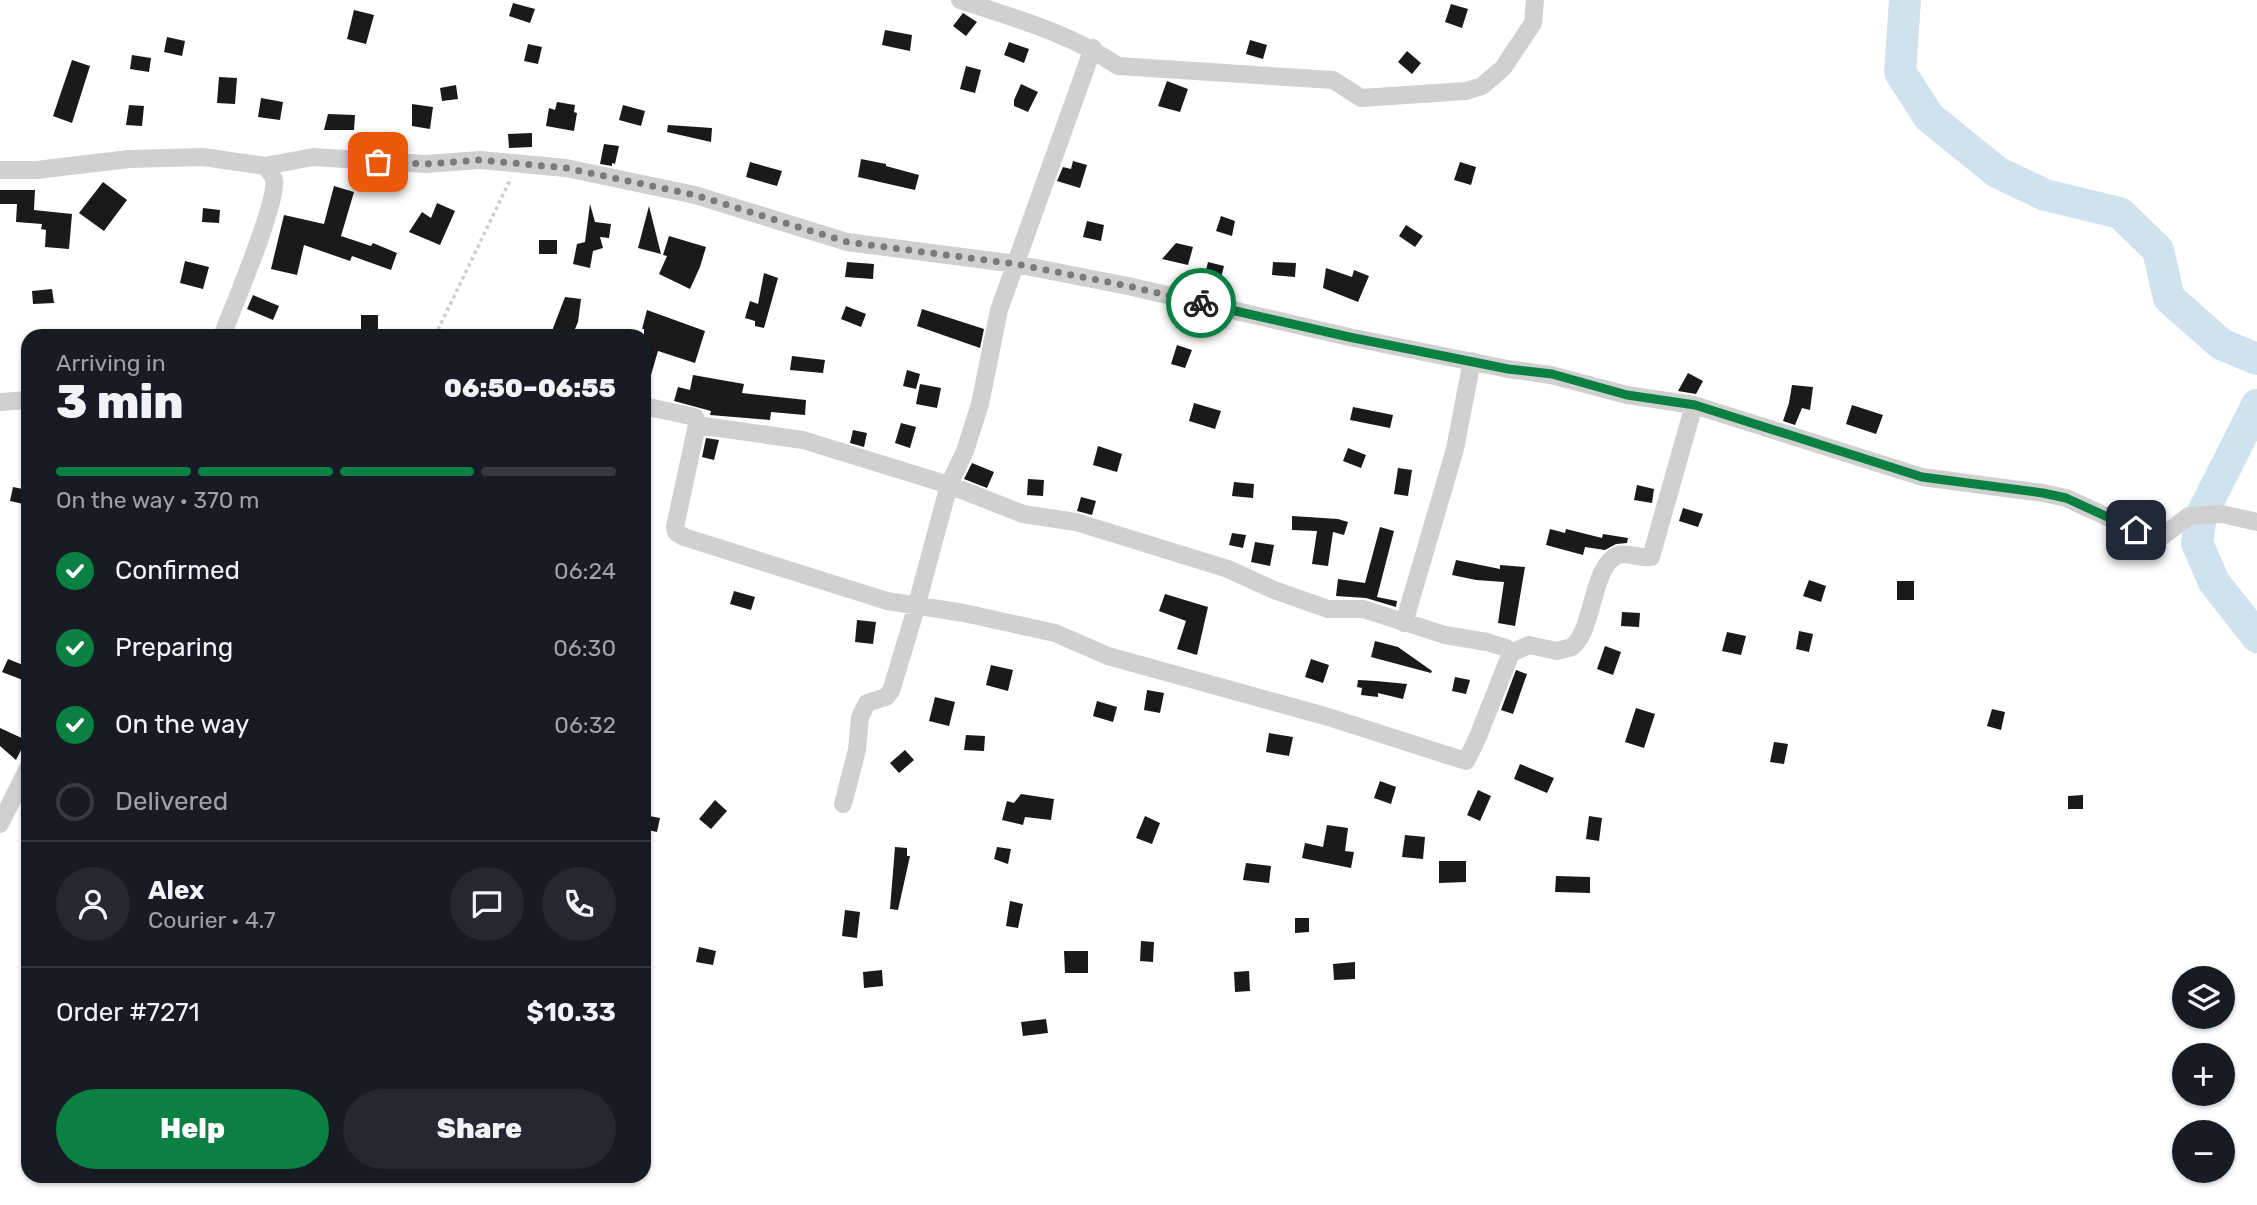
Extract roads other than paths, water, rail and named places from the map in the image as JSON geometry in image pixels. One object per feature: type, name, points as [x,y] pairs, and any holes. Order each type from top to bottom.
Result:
[{"type":"street","points":[[960,0],[1066,35],[1093,48],[1118,66],[1333,80],[1361,98],[1466,91],[1482,86],[1503,68],[1533,23],[1535,0]]},
{"type":"street","points":[[843,804],[857,750],[860,717],[867,703],[886,698],[891,691],[949,485],[965,451],[980,404],[999,310],[1093,48]]},
{"type":"street","points":[[0,170],[37,170],[129,159],[203,157],[265,166],[313,156],[414,164],[480,160],[566,168],[695,195],[847,242],[1016,264],[1128,286],[1349,337],[1508,369],[1552,374],[1627,395],[1695,405],[1922,477],[2066,498],[2136,530],[2164,535],[2189,516],[2222,514],[2257,522]]},
{"type":"street","points":[[225,329],[273,194],[274,179],[265,166]]},
{"type":"street","points":[[1404,623],[1455,449],[1472,361]]},
{"type":"street","points":[[0,402],[21,400]]},
{"type":"street","points":[[651,407],[695,416],[697,425],[677,509],[676,532],[684,537],[887,601],[1055,633],[1108,656],[1325,716],[1466,761],[1486,719],[1511,653],[1529,645],[1557,651],[1572,647],[1586,628],[1595,590],[1611,560],[1621,554],[1651,557],[1695,405]]},
{"type":"street","points":[[697,425],[803,440],[949,485],[1023,514],[1076,523],[1228,569],[1274,590],[1328,609],[1363,609],[1445,635],[1487,642],[1506,648],[1511,653]]},
{"type":"street","points":[[0,824],[21,782]]},
{"type":"waterway","points":[[1905,0],[1900,72],[1929,117],[1997,172],[2045,195],[2120,213],[2158,250],[2169,298],[2221,344],[2257,359]]},
{"type":"waterway","points":[[2257,405],[2201,516],[2197,543],[2214,582],[2257,637]]}]
